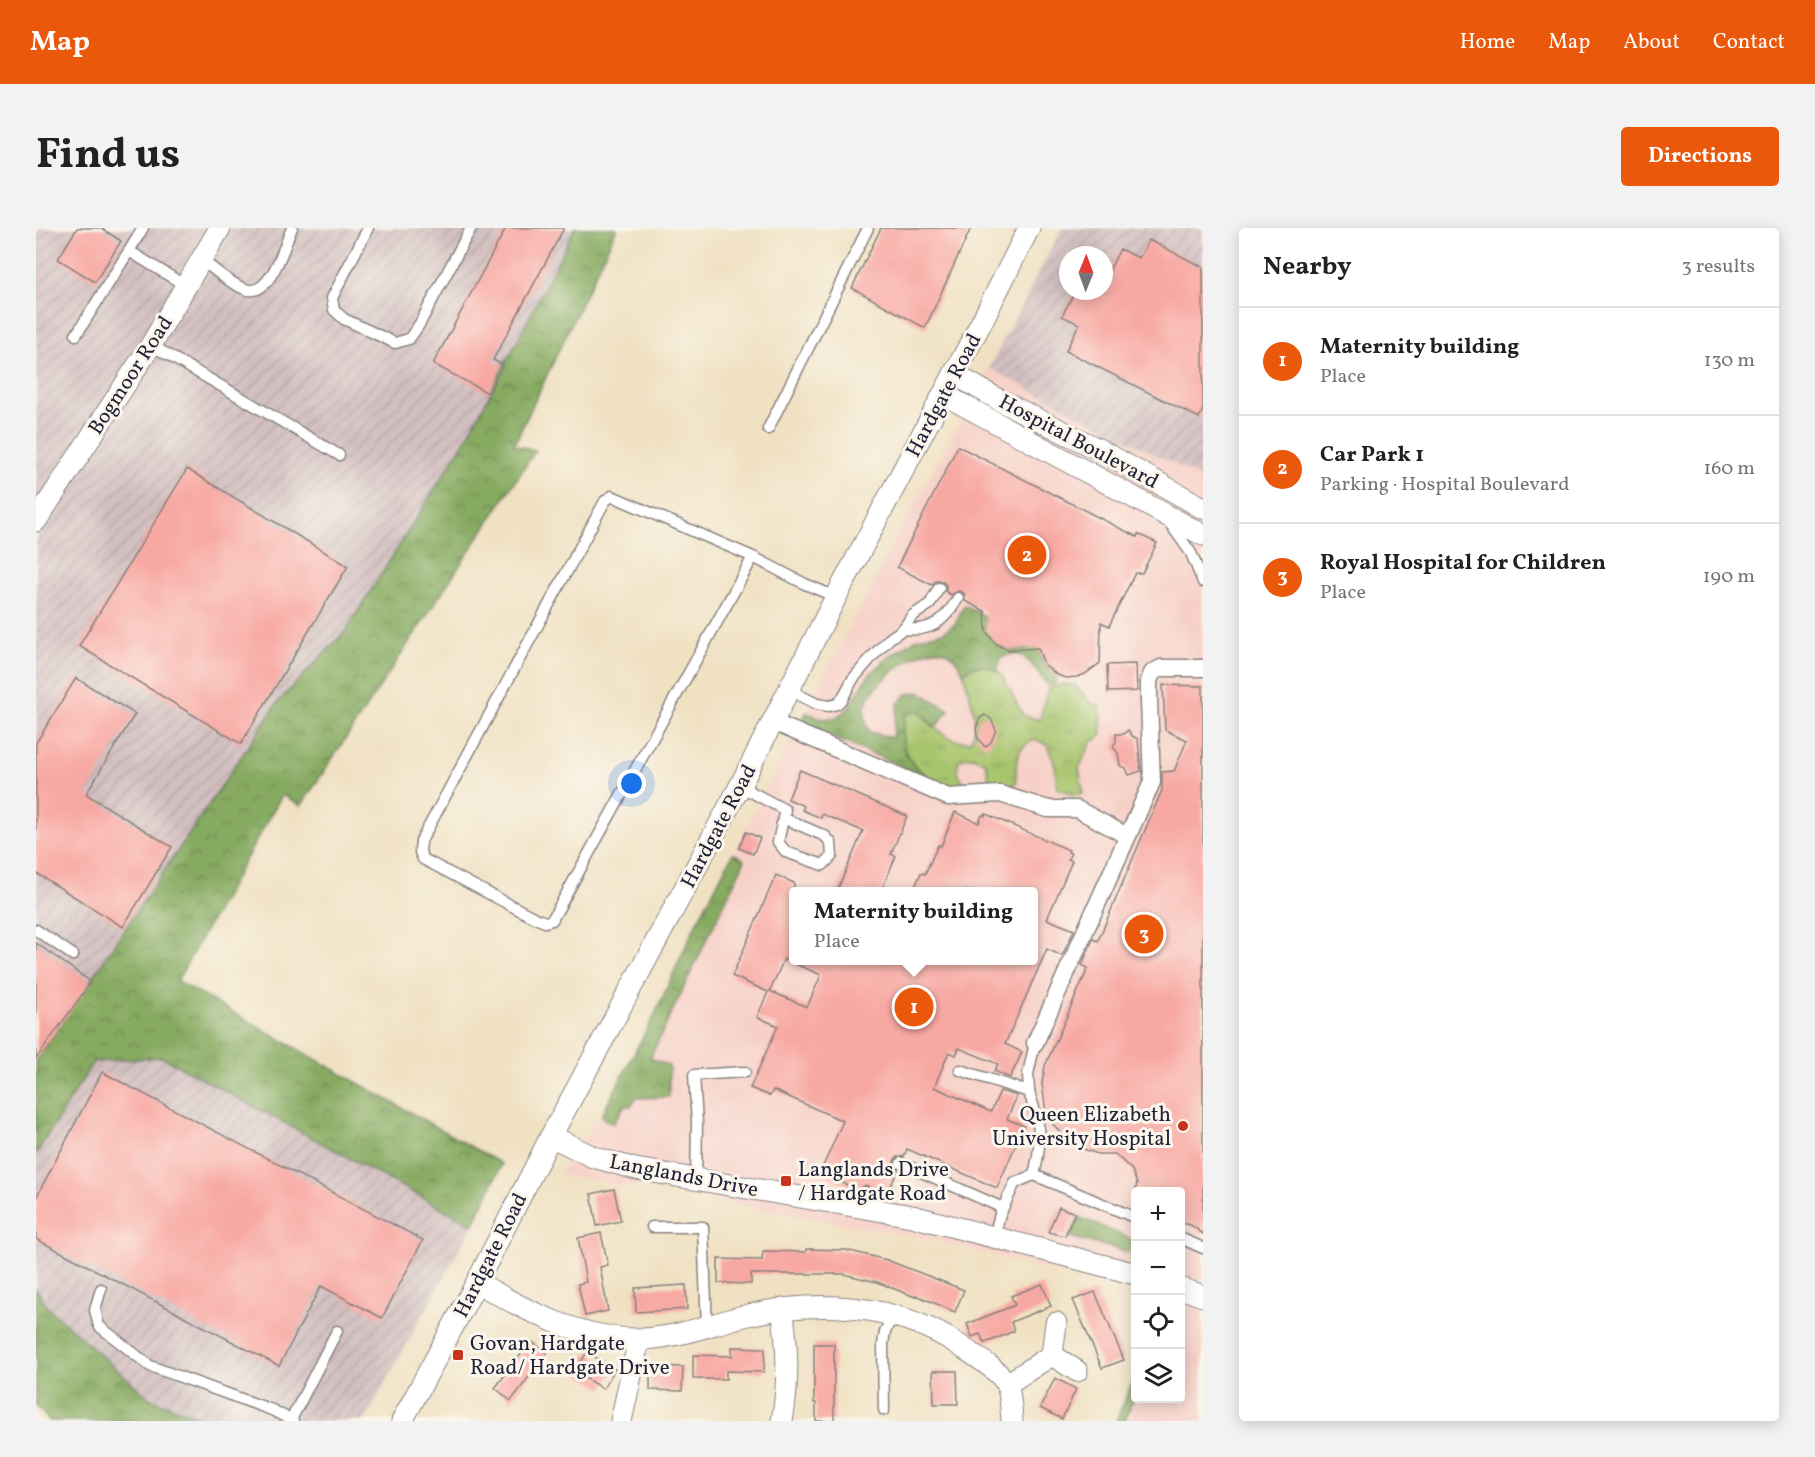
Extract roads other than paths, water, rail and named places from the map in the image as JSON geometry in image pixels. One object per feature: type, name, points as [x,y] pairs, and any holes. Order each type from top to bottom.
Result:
[{"type":"street","name":"Bogmoor Road","points":[[36,521],[151,345],[220,228]]},
{"type":"street","name":"Hardgate Road","points":[[402,1421],[477,1282],[551,1137],[740,786],[1029,228]]},
{"type":"street","name":"Hospital Boulevard","points":[[954,374],[1001,401],[1098,449],[1203,508]]},
{"type":"street","name":"Hospital Boulevard","points":[[943,394],[1203,535]]},
{"type":"street","points":[[1035,1043],[1152,782],[1149,681],[1152,673],[1161,668],[1203,668]]},
{"type":"street","points":[[773,722],[948,797],[1000,794],[1048,809],[1077,809],[1127,836]]},
{"type":"street","name":"Langlands Drive","points":[[551,1137],[593,1156],[636,1169],[863,1200],[912,1216],[1131,1273]]},
{"type":"street","points":[[477,1282],[511,1301],[566,1326],[599,1335],[639,1339],[689,1333],[739,1317],[782,1308],[853,1307],[892,1316],[927,1327],[981,1359],[1006,1384],[1012,1421]]},
{"type":"street","points":[[1185,1290],[1203,1296]]},
{"type":"street","points":[[782,1308],[788,1381],[782,1421]]},
{"type":"street","points":[[1052,1355],[1056,1323]]},
{"type":"street","points":[[621,1421],[639,1339]]},
{"type":"street","points":[[1006,1384],[1052,1355]]},
{"type":"street","points":[[1052,1355],[1077,1371]]},
{"type":"lane","points":[[76,335],[143,228]]},
{"type":"lane","points":[[202,260],[240,286],[248,290],[260,289],[269,281],[292,228]]},
{"type":"lane","points":[[368,228],[332,298],[334,310],[344,319],[395,343],[409,339],[419,325],[471,228]]},
{"type":"lane","points":[[768,429],[868,228]]},
{"type":"lane","points":[[129,251],[186,286]]},
{"type":"lane","points":[[151,345],[339,455]]},
{"type":"lane","points":[[753,556],[552,920],[545,922],[535,918],[423,859],[420,852],[421,841],[605,501],[612,496],[753,556],[805,584],[836,597]]},
{"type":"lane","name":"Hospital Boulevard","points":[[1162,512],[1191,553],[1203,582]]},
{"type":"lane","points":[[789,690],[817,704],[829,706],[837,704],[853,679],[871,658],[889,639],[903,629],[912,616],[930,604],[939,588]]},
{"type":"lane","points":[[903,629],[919,631],[931,627],[951,610],[958,598]]},
{"type":"lane","points":[[740,786],[785,810],[783,819],[778,842],[786,852],[823,865],[832,855],[831,843],[825,836],[783,819]]},
{"type":"lane","points":[[36,930],[73,955]]},
{"type":"lane","points":[[1034,1175],[1040,1148],[1040,1125],[1029,1092],[1028,1074],[1035,1043]]},
{"type":"lane","points":[[960,1070],[1029,1092]]},
{"type":"lane","points":[[696,1179],[697,1122],[694,1075],[745,1072]]},
{"type":"lane","points":[[901,1163],[1003,1208]]},
{"type":"lane","points":[[994,1238],[1003,1208],[1015,1183],[1034,1175],[1131,1216]]},
{"type":"lane","points":[[652,1227],[703,1227],[707,1327]]},
{"type":"lane","points":[[1185,1240],[1203,1248]]},
{"type":"lane","points":[[101,1290],[95,1310],[99,1326],[150,1366],[272,1410],[292,1420],[337,1331]]},
{"type":"lane","points":[[884,1410],[883,1344],[892,1316]]},
{"type":"place","name":"Car Park 1","points":[[1027,555]]},
{"type":"place","name":"Royal Hospital for Children","points":[[1144,934]]},
{"type":"place","name":"Maternity building","points":[[914,1007]]},
{"type":"place","name":"Queen Elizabeth University Hospital","points":[[1183,1126]]},
{"type":"place","name":"Langlands Drive / Hardgate Road","points":[[786,1181]]},
{"type":"place","name":"Govan, Hardgate Road/ Hardgate Drive","points":[[458,1355]]}]
